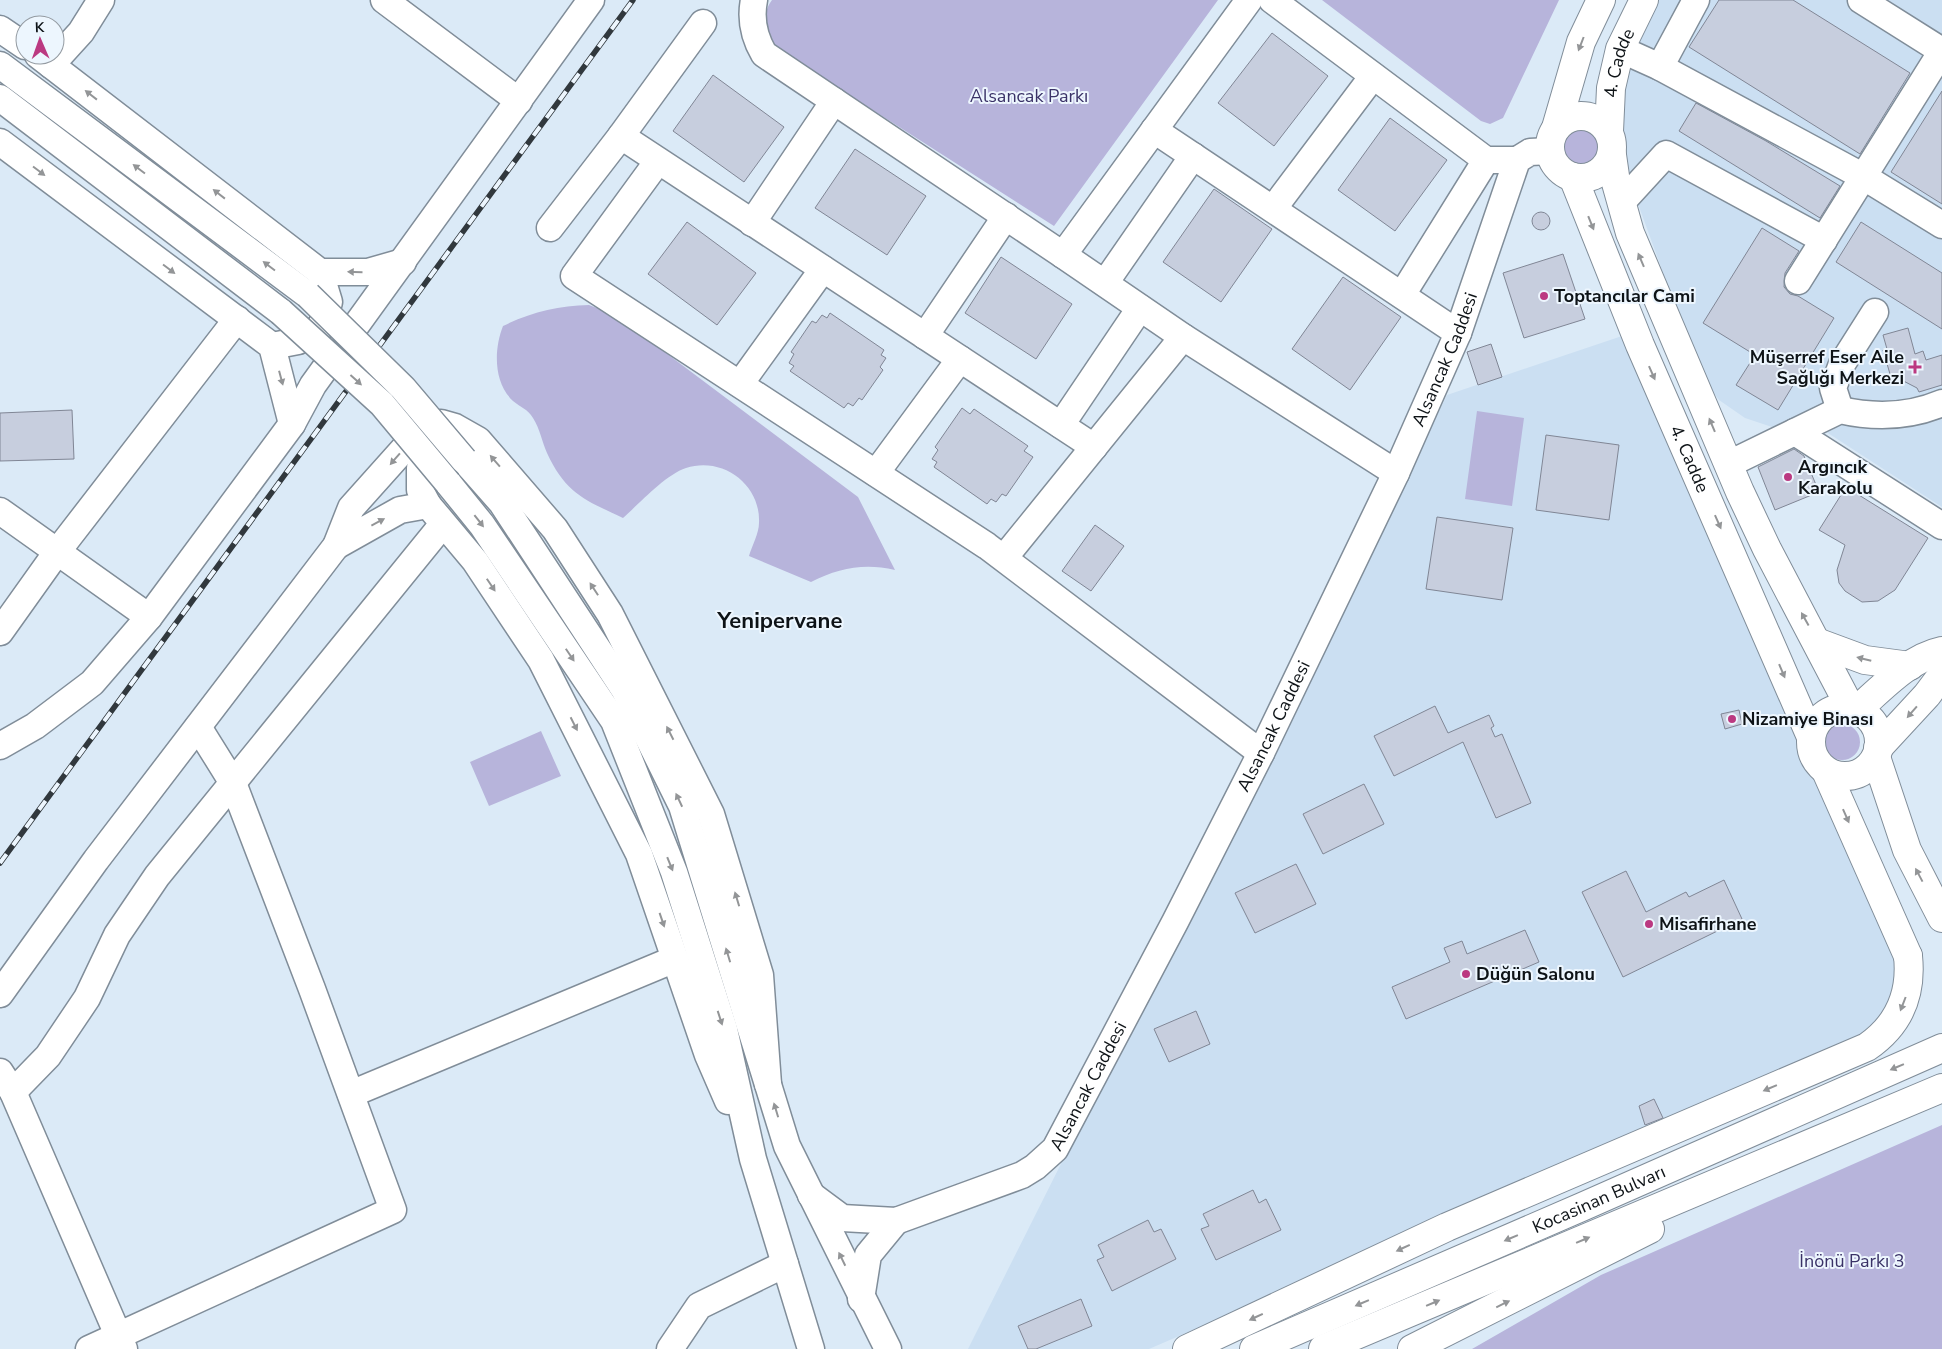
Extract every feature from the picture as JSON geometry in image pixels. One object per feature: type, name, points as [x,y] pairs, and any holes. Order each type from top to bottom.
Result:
[{"type":"main road","points":[[1553,139],[1571,117],[1589,116],[1600,122],[1610,143],[1606,166],[1597,174],[1585,178],[1573,177],[1558,167],[1553,139],[1581,42],[1601,0]]},
{"type":"main road","name":"4. Cadde","points":[[1644,0],[1620,49],[1612,88],[1610,143],[1630,233],[1767,549],[1854,710]]},
{"type":"main road","name":"4. Cadde","points":[[1573,177],[1640,345],[1811,738]]},
{"type":"main road","points":[[1818,643],[1864,660],[1910,666]]},
{"type":"main road","points":[[1854,710],[1910,666],[1932,653],[1942,651]]},
{"type":"main road","points":[[1826,771],[1844,777],[1863,771],[1942,675]]},
{"type":"main road","points":[[1186,1349],[1447,1227],[1867,1047],[1888,1030],[1902,1007],[1909,982],[1908,956],[1826,771],[1813,754],[1811,738],[1813,728],[1825,715],[1833,710],[1854,710],[1865,715],[1876,729],[1877,752],[1907,850],[1942,918]]},
{"type":"main road","name":"Kocasinan Bulvarı","points":[[1254,1349],[1942,1048]]},
{"type":"main road","name":"Kocasinan Bulvarı","points":[[1324,1349],[1942,1088]]},
{"type":"main road","points":[[1447,1227],[1811,1104]]},
{"type":"main road","points":[[1412,1349],[1843,1130]]},
{"type":"street","points":[[65,44],[81,32],[101,0]]},
{"type":"street","points":[[384,0],[518,101]]},
{"type":"street","points":[[0,746],[35,726],[92,683],[149,617],[292,424],[313,385],[591,0]]},
{"type":"street","points":[[754,0],[752,18],[754,30],[764,54],[1063,254],[1183,337],[1396,473]]},
{"type":"street","points":[[1063,254],[1249,0]]},
{"type":"street","points":[[1272,0],[1486,160],[1517,160],[1553,139]]},
{"type":"street","points":[[1660,67],[1696,0]]},
{"type":"street","points":[[1798,281],[1942,51],[1860,0]]},
{"type":"street","points":[[550,228],[621,136],[703,23]]},
{"type":"street","points":[[0,29],[15,39]]},
{"type":"street","points":[[1620,49],[1660,67],[1864,176],[1942,225]]},
{"type":"street","points":[[0,65],[308,295],[471,450]]},
{"type":"street","points":[[51,65],[320,272],[329,302],[321,328],[298,341],[272,346]]},
{"type":"street","points":[[1273,209],[1373,76]]},
{"type":"street","points":[[0,98],[281,312],[382,404],[482,525],[614,721],[677,882],[724,1030],[754,1159],[811,1349]]},
{"type":"street","points":[[752,223],[834,101]]},
{"type":"street","points":[[1154,130],[1458,333]]},
{"type":"street","points":[[621,136],[1094,447]]},
{"type":"street","points":[[0,142],[272,346],[292,424]]},
{"type":"street","points":[[1622,202],[1666,154],[1824,240]]},
{"type":"street","points":[[1105,283],[1193,156]]},
{"type":"street","points":[[1402,295],[1486,160]]},
{"type":"street","name":"Alsancak Caddesi","points":[[811,1195],[842,1218],[896,1221],[1022,1175],[1036,1167],[1055,1149],[1171,931],[1261,753],[1396,473],[1458,333],[1517,160]]},
{"type":"street","points":[[658,161],[574,276],[1004,558],[1261,753]]},
{"type":"street","points":[[925,336],[1006,216]]},
{"type":"street","points":[[320,272],[368,272],[403,262]]},
{"type":"street","points":[[740,384],[823,269]]},
{"type":"street","points":[[1060,425],[1140,308]]},
{"type":"street","points":[[1840,410],[1833,388],[1842,364],[1875,312]]},
{"type":"street","points":[[0,632],[57,552],[236,320]]},
{"type":"street","points":[[1004,558],[1183,337]]},
{"type":"street","points":[[876,473],[960,359]]},
{"type":"street","points":[[1729,464],[1840,410],[1858,414],[1896,415],[1942,404]]},
{"type":"street","points":[[0,994],[96,860],[336,546],[352,508],[419,432],[441,422],[455,427],[624,689],[677,797],[788,1146],[861,1298],[888,1349]]},
{"type":"street","points":[[1795,432],[1942,526]]},
{"type":"street","points":[[471,450],[456,440],[441,446],[420,468],[420,490],[436,515],[475,561],[541,660],[639,854],[708,1055],[754,1159]]},
{"type":"street","points":[[336,546],[400,510],[436,515]]},
{"type":"street","points":[[0,511],[149,617]]},
{"type":"street","points":[[121,1342],[7,1082],[48,1056],[87,998],[101,966],[136,905],[233,783],[436,515]]},
{"type":"street","points":[[89,1349],[121,1342],[393,1210],[233,783],[198,728]]},
{"type":"street","points":[[351,1094],[676,959]]},
{"type":"street","points":[[861,1298],[868,1255],[896,1221]]},
{"type":"street","points":[[670,1349],[699,1306],[785,1264]]},
{"type":"shaded area","points":[[1642,0],[1942,0],[1942,507],[1814,424],[1786,428],[1772,427],[1745,418],[1719,400],[1700,374],[1614,138]]},
{"type":"shaded area","points":[[1625,335],[1901,956],[1894,997],[1875,1034],[1149,1349],[968,1349],[1447,395]]},
{"type":"green space","name":"Alsancak Parkı","points":[[772,0],[1218,0],[1054,226],[771,45],[765,16]]},
{"type":"green space","points":[[1322,0],[1559,0],[1503,118],[1490,124],[1481,121]]},
{"type":"green space","points":[[1583,127],[1590,130],[1596,136],[1599,147],[1598,155],[1590,164],[1583,167],[1575,167],[1568,164],[1560,155],[1559,143],[1562,136],[1571,128]]},
{"type":"green space","points":[[589,305],[602,310],[658,347],[858,497],[895,570],[873,567],[852,568],[832,573],[811,582],[749,556],[759,527],[758,509],[754,496],[737,476],[713,466],[700,465],[678,472],[661,483],[623,518],[587,500],[569,487],[554,467],[531,415],[506,393],[497,365],[498,345],[503,326],[513,321],[545,311]]},
{"type":"green space","points":[[1477,411],[1524,418],[1512,506],[1465,499]]},
{"type":"green space","points":[[1842,724],[1849,725],[1855,729],[1859,735],[1859,749],[1855,755],[1849,759],[1842,760],[1835,759],[1829,755],[1825,749],[1824,742],[1825,735],[1829,729],[1835,725]]},
{"type":"green space","points":[[541,731],[561,776],[489,806],[470,762]]},
{"type":"green space","name":"İnönü Parkı 3","points":[[1942,1125],[1942,1349],[1472,1349],[1601,1275]]},
{"type":"building","points":[[1719,0],[1793,0],[1910,73],[1860,154],[1689,47]]},
{"type":"building","points":[[1272,33],[1328,76],[1274,146],[1218,103]]},
{"type":"building","points":[[713,75],[784,127],[744,182],[673,131]]},
{"type":"building","points":[[1942,91],[1942,204],[1891,172]]},
{"type":"building","points":[[1696,103],[1766,141],[1840,186],[1820,218],[1679,131]]},
{"type":"building","points":[[1390,118],[1447,160],[1395,231],[1338,190]]},
{"type":"building","points":[[855,149],[926,196],[887,255],[815,208]]},
{"type":"building","points":[[1214,189],[1272,229],[1221,302],[1163,262]]},
{"type":"building","points":[[1537,212],[1545,212],[1550,217],[1548,228],[1537,230],[1532,225],[1532,217]]},
{"type":"building","points":[[687,222],[756,273],[717,325],[648,274]]},
{"type":"building","points":[[1861,222],[1942,273],[1942,329],[1836,262]]},
{"type":"building","points":[[1762,228],[1799,251],[1785,273],[1784,287],[1790,294],[1798,296],[1834,318],[1778,410],[1736,385],[1755,355],[1703,323]]},
{"type":"building","name":"Toptancılar Cami","points":[[1563,254],[1585,319],[1524,338],[1503,273]]},
{"type":"building","points":[[1001,257],[1072,304],[1036,359],[965,313]]},
{"type":"building","points":[[1343,277],[1401,317],[1350,390],[1292,349]]},
{"type":"building","points":[[830,313],[884,350],[881,355],[886,358],[880,367],[883,370],[862,400],[859,398],[853,406],[848,403],[844,408],[790,371],[794,366],[789,363],[794,354],[791,352],[812,321],[816,323],[822,315],[827,318]]},
{"type":"building","name":"Müşerref Eser Aile Sağlığı Merkezi","points":[[1908,328],[1915,354],[1923,351],[1926,360],[1942,355],[1942,385],[1919,392],[1917,388],[1890,374],[1883,350],[1887,349],[1883,335]]},
{"type":"building","points":[[1491,344],[1502,377],[1478,385],[1467,352]]},
{"type":"building","points":[[962,408],[970,414],[974,409],[1028,446],[1024,451],[1033,457],[1006,496],[1002,494],[996,502],[991,499],[987,504],[934,467],[937,462],[932,459],[938,450],[935,447]]},
{"type":"building","points":[[72,410],[74,459],[0,461],[0,413]]},
{"type":"building","points":[[1546,435],[1619,445],[1609,520],[1536,510]]},
{"type":"building","name":"Argıncık Karakolu","points":[[1794,449],[1804,456],[1819,492],[1775,510],[1758,467]]},
{"type":"building","points":[[1846,487],[1928,538],[1895,590],[1878,601],[1862,602],[1845,591],[1839,583],[1837,570],[1845,545],[1819,530]]},
{"type":"building","points":[[1437,517],[1513,528],[1502,600],[1426,589]]},
{"type":"building","points":[[1095,525],[1124,546],[1091,591],[1062,571]]},
{"type":"building","points":[[1435,706],[1448,733],[1489,715],[1494,726],[1491,728],[1495,737],[1502,734],[1531,803],[1496,818],[1463,742],[1394,776],[1374,736]]},
{"type":"building","name":"Nizamiye Binası","points":[[1739,710],[1742,724],[1725,729],[1721,714]]},
{"type":"building","points":[[1364,784],[1384,824],[1323,854],[1303,814]]},
{"type":"building","points":[[1296,864],[1316,904],[1255,933],[1235,893]]},
{"type":"building","name":"Misafirhane","points":[[1626,871],[1646,912],[1686,892],[1689,897],[1724,880],[1742,919],[1623,977],[1582,892]]},
{"type":"building","name":"Düğün Salonu","points":[[1525,930],[1539,962],[1406,1019],[1392,987],[1450,962],[1444,948],[1462,941],[1467,954]]},
{"type":"building","points":[[1196,1011],[1210,1044],[1169,1062],[1154,1029]]},
{"type":"building","points":[[1654,1099],[1663,1118],[1645,1125],[1639,1106]]},
{"type":"building","points":[[1253,1190],[1259,1203],[1266,1199],[1281,1230],[1216,1260],[1201,1229],[1209,1226],[1203,1214]]},
{"type":"building","points":[[1148,1220],[1154,1232],[1161,1229],[1176,1259],[1112,1291],[1097,1260],[1104,1257],[1098,1245]]},
{"type":"building","points":[[1081,1299],[1092,1326],[1036,1349],[1028,1349],[1018,1326]]},
{"type":"railway","points":[[0,863],[633,0]]},
{"type":"place","name":"Toptancılar Cami","points":[[1544,296]]},
{"type":"place","name":"Müşerref Eser Aile Sağlığı Merkezi","points":[[1915,367]]},
{"type":"place","name":"Argıncık Karakolu","points":[[1788,477]]},
{"type":"place","name":"Nizamiye Binası","points":[[1732,719]]},
{"type":"place","name":"Misafirhane","points":[[1649,924]]},
{"type":"place","name":"Düğün Salonu","points":[[1466,974]]},
{"type":"district","name":"Yenipervane","points":[[780,621]]}]
